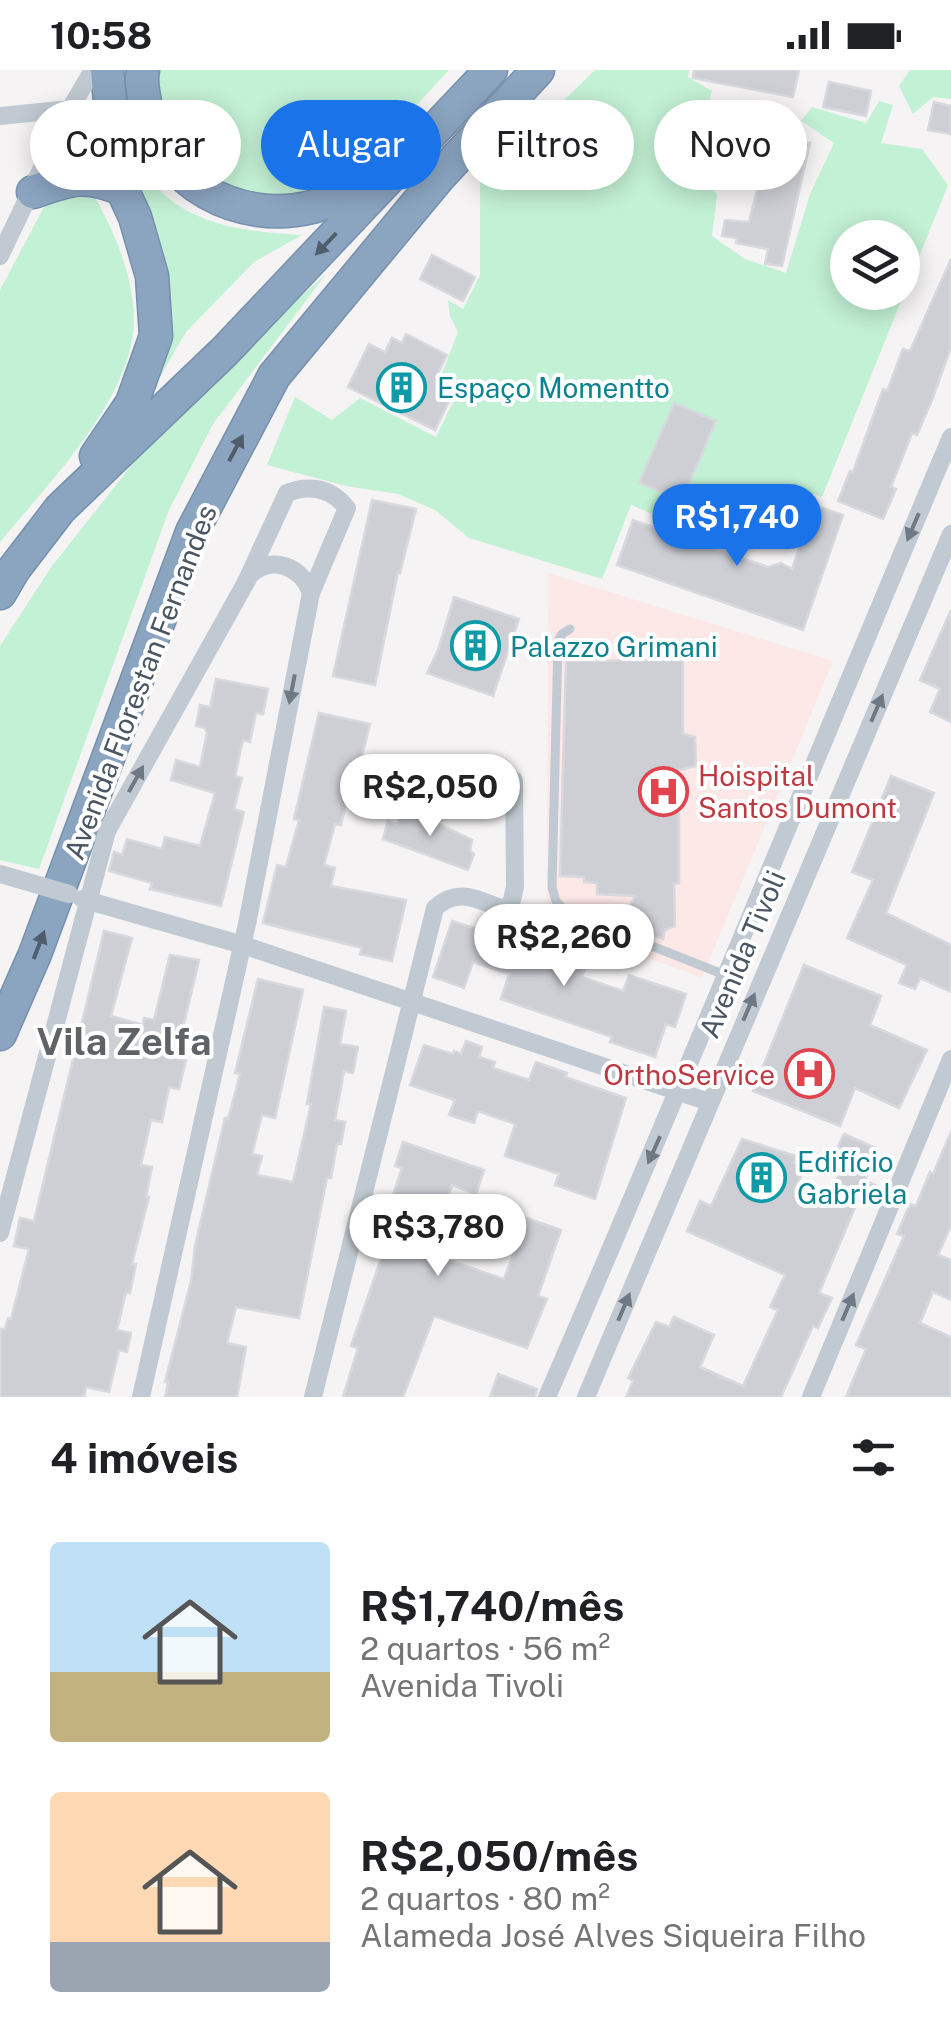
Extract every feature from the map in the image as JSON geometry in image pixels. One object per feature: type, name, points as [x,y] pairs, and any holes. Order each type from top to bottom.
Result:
[{"type":"highway","points":[[107,70],[109,100]]},
{"type":"highway","points":[[142,70],[150,126],[170,164],[208,195],[258,212],[315,207],[442,124]]},
{"type":"highway","points":[[60,509],[225,351],[491,70]]},
{"type":"highway","name":"Avenida Florestan Fernandes","points":[[441,174],[538,70]]},
{"type":"highway","points":[[441,174],[564,70]]},
{"type":"highway","points":[[32,192],[38,190]]},
{"type":"highway","points":[[0,592],[132,403],[156,336],[152,276],[135,217],[122,190]]},
{"type":"highway","name":"Avenida Florestan Fernandes","points":[[0,1034],[36,954],[192,532],[274,376],[427,190]]},
{"type":"street","points":[[75,100],[93,70]]},
{"type":"street","points":[[0,116],[30,113]]},
{"type":"street","points":[[0,256],[32,192]]},
{"type":"street","name":"Avenida Tivoli","points":[[546,1397],[680,1092],[725,974],[951,437]]},
{"type":"street","points":[[0,1234],[107,831],[246,582],[287,494],[315,488],[333,494],[347,508],[311,593],[243,945],[141,1397]]},
{"type":"street","name":"Avenida Tivoli","points":[[586,1397],[951,534]]},
{"type":"street","points":[[246,582],[256,569],[276,564],[302,576],[311,593]]},
{"type":"street","points":[[312,1397],[435,908],[455,895],[502,908],[511,904],[515,887],[514,780]]},
{"type":"street","points":[[0,874],[243,945],[709,1102]]},
{"type":"street","points":[[811,1397],[951,1059]]},
{"type":"lane","points":[[570,630],[558,641],[552,887],[556,901],[566,912],[725,974]]},
{"type":"shaded area","name":"Hoispital Santos Dumont","points":[[548,573],[833,661],[702,978],[547,920]]},
{"type":"green space","points":[[148,70],[449,70],[421,100],[261,100],[261,190],[319,190],[251,202],[229,190],[241,190],[241,100],[158,100]]},
{"type":"green space","points":[[595,70],[689,70],[688,77],[712,91],[709,100],[654,100],[654,190],[713,190],[717,195],[712,236],[745,259],[786,273],[810,194],[834,143],[807,125],[807,113],[812,107],[866,123],[879,101],[893,105],[881,143],[922,149],[948,185],[920,254],[920,220],[830,220],[830,310],[898,310],[822,497],[790,485],[758,535],[716,541],[631,505],[602,579],[469,538],[435,510],[398,494],[346,486],[267,465],[295,397],[332,420],[360,398],[436,437],[460,387],[441,376],[458,332],[448,300],[463,309],[480,275],[480,190],[634,190],[634,100],[564,100]]},
{"type":"green space","points":[[910,70],[951,70],[951,99],[933,97],[913,114],[899,86]]},
{"type":"green space","points":[[53,190],[91,190],[121,253],[130,287],[134,321],[130,350],[104,410],[63,467],[0,542],[0,290]]},
{"type":"green space","points":[[127,190],[160,190],[181,207],[225,225],[302,235],[254,262],[186,332],[160,377],[160,298]]},
{"type":"green space","points":[[326,274],[213,424],[169,510],[39,869],[0,860],[0,646],[52,566],[135,461],[246,345]]},
{"type":"building","points":[[694,70],[799,70],[793,97],[693,78]]},
{"type":"building","points":[[829,82],[871,91],[866,116],[823,107]]},
{"type":"building","points":[[934,102],[951,106],[951,134],[928,130]]},
{"type":"building","points":[[757,190],[799,190],[782,266],[765,264],[768,249],[722,236],[725,220],[749,222]]},
{"type":"building","points":[[432,255],[475,277],[463,301],[420,279]]},
{"type":"building","points":[[951,259],[951,347],[917,435],[912,433],[883,519],[838,501],[850,471],[853,472],[883,389],[887,391],[903,349],[910,351]]},
{"type":"building","name":"Espaço Momentto","points":[[406,334],[447,355],[436,377],[456,387],[435,430],[348,387],[369,344],[385,352],[392,338],[402,343]]},
{"type":"building","points":[[674,403],[716,421],[682,500],[639,483]]},
{"type":"building","points":[[372,500],[416,509],[398,572],[375,685],[333,676]]},
{"type":"building","points":[[814,505],[843,515],[803,630],[617,565],[633,520],[768,567],[781,563],[792,569]]},
{"type":"building","name":"Palazzo Grimani","points":[[454,597],[519,619],[493,696],[427,673]]},
{"type":"building","points":[[951,610],[951,722],[930,712],[940,689],[920,680]]},
{"type":"building","points":[[683,660],[683,734],[695,737],[696,766],[679,770],[675,926],[665,930],[663,939],[620,925],[635,896],[597,894],[597,883],[584,882],[584,877],[560,876],[566,661]]},
{"type":"building","points":[[216,679],[268,689],[263,714],[256,713],[250,742],[243,740],[235,776],[242,778],[234,809],[244,812],[221,906],[150,889],[152,883],[109,871],[114,852],[122,855],[127,839],[162,849],[165,837],[200,846],[215,793],[171,780],[176,760],[200,767],[207,733],[205,728],[196,726],[200,705],[210,707]]},
{"type":"building","points":[[319,713],[370,724],[352,795],[348,794],[341,825],[335,824],[324,865],[335,868],[331,886],[406,900],[392,961],[360,954],[362,948],[263,923],[277,865],[286,867],[299,820],[294,819]]},
{"type":"building","points":[[410,756],[497,790],[492,802],[486,802],[483,813],[408,791],[412,776],[404,773]]},
{"type":"building","points":[[891,776],[934,793],[886,913],[951,945],[951,992],[920,978],[915,989],[899,983],[907,965],[847,938],[873,880],[852,872]]},
{"type":"building","points":[[404,807],[472,840],[470,851],[474,854],[468,870],[383,839],[388,821],[397,825]]},
{"type":"building","points":[[452,921],[586,965],[582,977],[623,991],[629,975],[686,994],[675,1027],[666,1024],[655,1057],[610,1042],[612,1037],[501,999],[509,974],[473,962],[464,988],[433,977]]},
{"type":"building","points":[[104,931],[132,938],[111,1016],[143,1025],[144,1018],[154,1020],[170,955],[199,960],[176,1058],[186,1060],[179,1089],[169,1087],[162,1122],[151,1120],[141,1165],[152,1167],[149,1197],[132,1264],[136,1264],[130,1293],[126,1292],[117,1330],[131,1333],[127,1352],[119,1350],[109,1392],[86,1387],[84,1397],[0,1397],[0,1329],[5,1329],[8,1318],[11,1319],[29,1249],[14,1246],[20,1218],[34,1221]]},
{"type":"building","points":[[804,965],[881,996],[870,1025],[927,1050],[899,1108],[855,1088],[840,1126],[753,1091]]},
{"type":"building","points":[[258,979],[303,990],[275,1118],[262,1115],[252,1154],[262,1156],[257,1175],[293,1182],[311,1104],[307,1104],[324,1007],[346,1011],[340,1044],[358,1047],[353,1073],[344,1071],[335,1120],[345,1122],[341,1144],[337,1144],[331,1178],[327,1178],[299,1318],[236,1307],[227,1343],[246,1347],[237,1397],[165,1397],[195,1246],[225,1118],[228,1119],[240,1074],[235,1073]]},
{"type":"building","points":[[466,1041],[482,1047],[479,1057],[495,1062],[493,1068],[529,1080],[536,1062],[567,1073],[565,1077],[626,1098],[595,1199],[555,1185],[559,1174],[505,1156],[515,1124],[478,1111],[474,1123],[449,1115],[455,1100],[410,1085],[424,1045],[461,1054]]},
{"type":"building","points":[[951,1132],[951,1225],[938,1255],[951,1260],[951,1300],[933,1292],[920,1323],[951,1337],[951,1397],[846,1397],[866,1349],[856,1345],[904,1236],[897,1234],[910,1204],[916,1206],[930,1172],[933,1174]]},
{"type":"building","points":[[844,1134],[878,1149],[865,1180],[881,1188],[874,1204],[859,1198],[819,1293],[832,1298],[818,1328],[813,1326],[781,1397],[626,1397],[633,1381],[628,1378],[656,1322],[669,1327],[674,1317],[714,1335],[700,1367],[743,1386],[778,1310],[770,1307],[785,1275],[687,1231],[700,1201],[711,1206],[742,1139],[796,1156],[794,1163],[805,1166],[795,1190],[826,1204],[843,1166],[831,1161]]},
{"type":"building","points":[[403,1142],[484,1170],[476,1194],[452,1185],[438,1227],[445,1229],[436,1256],[504,1279],[527,1218],[561,1230],[538,1296],[547,1299],[527,1348],[434,1316],[403,1397],[343,1397],[358,1348],[351,1346],[386,1244],[372,1238],[383,1208],[388,1210],[402,1168],[395,1166]]},
{"type":"building","points":[[498,1374],[537,1389],[535,1397],[490,1397]]},
{"type":"place","name":"Espaço Momentto","points":[[402,387]]},
{"type":"place","name":"Palazzo Grimani","points":[[475,646]]},
{"type":"place","name":"Hoispital Santos Dumont","points":[[663,791]]},
{"type":"place","name":"OrthoService","points":[[810,1074]]},
{"type":"place","name":"Edifício Gabriela","points":[[762,1177]]},
{"type":"district","name":"Vila Zelfa","points":[[124,1041]]}]
